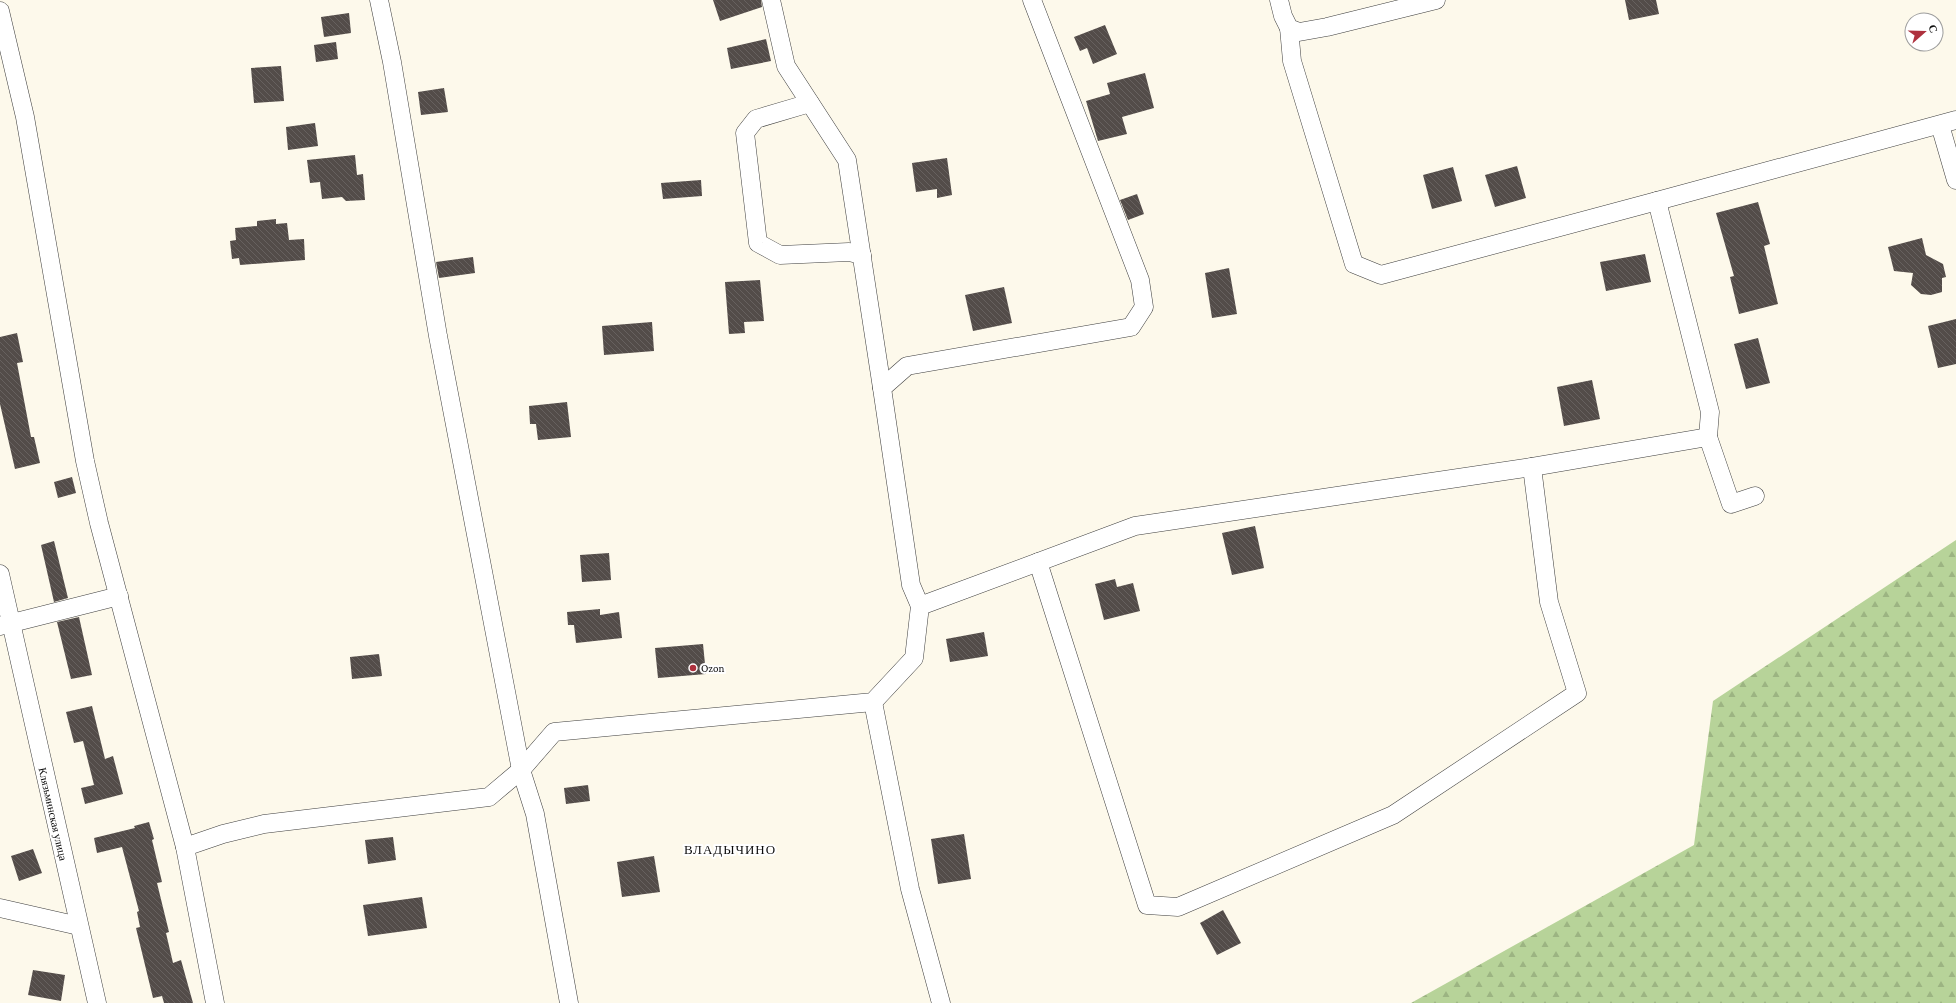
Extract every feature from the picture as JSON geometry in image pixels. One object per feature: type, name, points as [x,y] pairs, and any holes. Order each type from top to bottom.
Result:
[{"type":"street","points":[[379,0],[392,62],[438,336],[521,770],[535,814],[570,1003]]},
{"type":"street","points":[[185,847],[223,834],[264,824],[489,798],[521,770],[554,732],[873,702],[914,658],[920,606],[911,585],[847,160],[786,66],[771,0]]},
{"type":"street","points":[[882,388],[907,366],[1131,327],[1144,306],[1140,280],[1032,0]]},
{"type":"street","points":[[1279,0],[1283,16],[1289,28],[1292,61],[1354,264],[1381,275],[1948,122],[1956,180]]},
{"type":"street","points":[[1289,28],[1299,32],[1327,27],[1436,0]]},
{"type":"street","points":[[0,11],[25,117],[85,461],[185,847],[215,1003]]},
{"type":"street","points":[[810,103],[756,119],[745,133],[758,243],[780,255],[848,252],[862,255]]},
{"type":"street","points":[[1657,201],[1710,412],[1708,437],[1731,504],[1755,496]]},
{"type":"street","points":[[920,606],[1135,526],[1532,467],[1708,437]]},
{"type":"street","points":[[1038,562],[1147,905],[1178,907],[1393,815],[1577,693],[1550,602],[1532,467]]},
{"type":"street","name":"Клязьминская улица","points":[[0,574],[5,625],[97,1003]]},
{"type":"street","points":[[5,625],[119,596]]},
{"type":"street","points":[[873,702],[910,889],[941,1003]]},
{"type":"street","points":[[0,908],[79,926]]},
{"type":"green space","points":[[1956,540],[1956,1003],[1411,1003],[1694,845],[1713,701]]},
{"type":"building","points":[[713,0],[761,0],[762,7],[720,21]]},
{"type":"building","points":[[1625,0],[1656,0],[1659,14],[1629,20]]},
{"type":"building","points":[[349,13],[351,33],[324,37],[321,17]]},
{"type":"building","points":[[1105,25],[1117,54],[1093,64],[1087,48],[1080,51],[1074,37]]},
{"type":"building","points":[[766,39],[771,61],[731,69],[727,48]]},
{"type":"building","points":[[336,42],[338,59],[316,62],[314,45]]},
{"type":"building","points":[[281,66],[284,101],[254,103],[251,68]]},
{"type":"building","points":[[1145,73],[1154,108],[1122,117],[1127,134],[1098,141],[1086,101],[1110,94],[1107,83]]},
{"type":"building","points":[[444,88],[448,112],[421,115],[418,92]]},
{"type":"building","points":[[315,123],[318,146],[288,150],[286,127]]},
{"type":"building","points":[[355,155],[357,175],[363,174],[365,200],[346,201],[342,197],[322,199],[320,182],[310,183],[307,160]]},
{"type":"building","points":[[947,158],[952,195],[937,198],[937,189],[916,192],[912,163]]},
{"type":"building","points":[[1517,166],[1526,198],[1495,207],[1485,175]]},
{"type":"building","points":[[1453,167],[1462,201],[1432,209],[1423,175]]},
{"type":"building","points":[[701,180],[702,196],[663,199],[661,183]]},
{"type":"building","points":[[1137,194],[1144,214],[1128,220],[1120,200]]},
{"type":"building","points":[[1758,202],[1770,244],[1764,246],[1778,304],[1739,314],[1730,277],[1734,276],[1716,213]]},
{"type":"building","points":[[276,219],[276,224],[287,223],[289,240],[304,239],[305,260],[240,265],[239,258],[232,259],[230,241],[236,240],[235,228],[257,226],[257,221]]},
{"type":"building","points":[[1922,238],[1926,255],[1943,264],[1946,277],[1942,278],[1942,292],[1931,295],[1921,294],[1911,285],[1913,273],[1894,271],[1888,247]]},
{"type":"building","points":[[1645,254],[1651,282],[1606,291],[1600,262]]},
{"type":"building","points":[[473,257],[475,273],[439,278],[436,262]]},
{"type":"building","points":[[1229,268],[1237,314],[1212,318],[1205,273]]},
{"type":"building","points":[[760,280],[764,321],[744,322],[745,333],[729,334],[725,282]]},
{"type":"building","points":[[1004,287],[1012,323],[973,331],[965,295]]},
{"type":"building","points":[[1956,319],[1956,364],[1938,368],[1928,326]]},
{"type":"building","points":[[652,322],[654,351],[604,355],[602,326]]},
{"type":"building","points":[[17,333],[23,362],[17,363],[31,437],[34,437],[40,463],[15,469],[0,404],[0,337]]},
{"type":"building","points":[[1758,338],[1770,383],[1746,389],[1734,344]]},
{"type":"building","points":[[1592,380],[1600,419],[1564,426],[1557,387]]},
{"type":"building","points":[[567,402],[571,437],[538,440],[536,424],[530,424],[529,406]]},
{"type":"building","points":[[72,477],[76,493],[58,498],[54,482]]},
{"type":"building","points":[[1255,526],[1264,568],[1232,575],[1222,533]]},
{"type":"building","points":[[54,541],[68,598],[54,602],[41,545]]},
{"type":"building","points":[[609,553],[611,580],[582,582],[580,555]]},
{"type":"building","points":[[1115,579],[1117,587],[1133,583],[1140,611],[1104,620],[1095,584]]},
{"type":"building","points":[[600,609],[600,615],[619,612],[622,638],[576,643],[574,625],[568,625],[567,612]]},
{"type":"building","points":[[79,617],[92,675],[71,679],[57,622]]},
{"type":"building","points":[[984,632],[988,656],[950,662],[946,639]]},
{"type":"building","points":[[703,644],[706,674],[658,678],[655,648]]},
{"type":"building","points":[[379,654],[382,676],[352,679],[350,657]]},
{"type":"building","points":[[92,706],[105,759],[113,756],[123,794],[85,804],[81,788],[94,785],[83,741],[74,743],[66,712]]},
{"type":"building","points":[[588,785],[590,801],[566,804],[564,788]]},
{"type":"building","points":[[149,822],[154,839],[152,840],[162,882],[157,883],[169,932],[166,933],[173,963],[181,960],[193,1003],[164,1003],[162,996],[153,998],[136,928],[140,927],[137,912],[139,911],[122,847],[97,853],[94,838],[135,828],[134,826]]},
{"type":"building","points":[[964,834],[971,879],[938,884],[931,839]]},
{"type":"building","points":[[393,837],[396,860],[368,864],[365,840]]},
{"type":"building","points":[[33,849],[42,873],[19,881],[11,856]]},
{"type":"building","points":[[654,856],[660,892],[622,897],[617,862]]},
{"type":"building","points":[[422,897],[427,928],[368,936],[363,905]]},
{"type":"building","points":[[1223,910],[1241,943],[1217,955],[1200,923]]},
{"type":"building","points":[[33,970],[65,975],[61,1001],[28,995]]},
{"type":"place","name":"Ozon","points":[[693,668]]},
{"type":"district","name":"ВЛАДЫЧИНО","points":[[730,849]]}]
